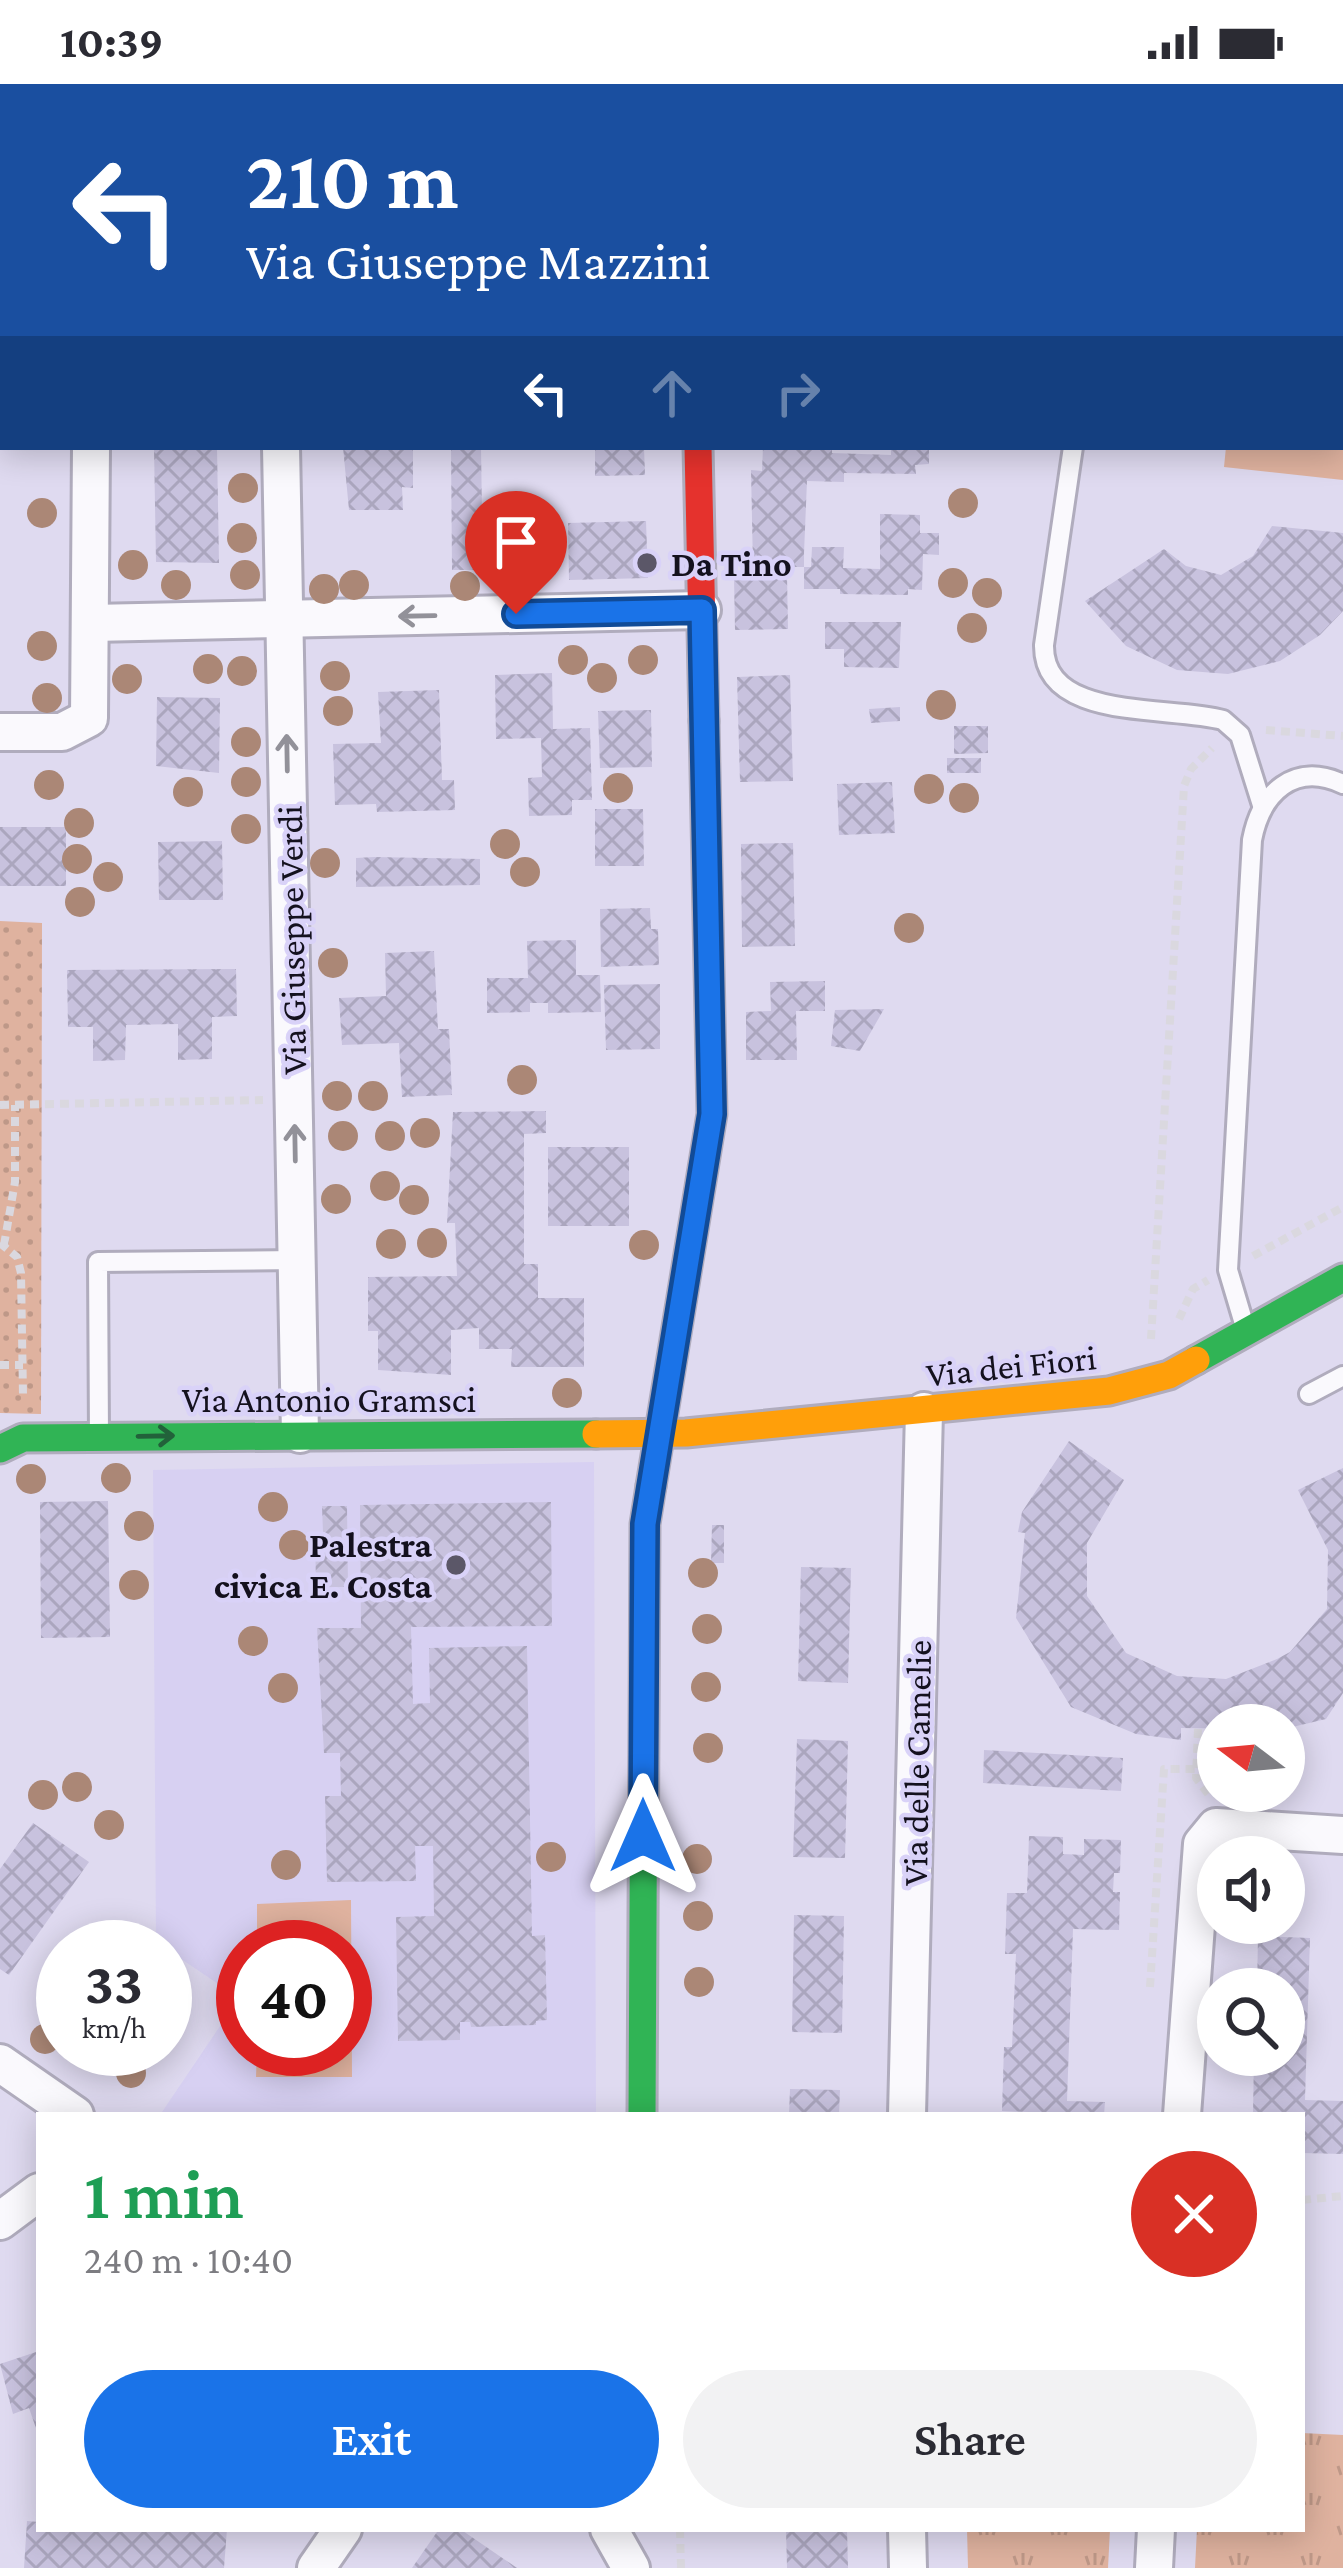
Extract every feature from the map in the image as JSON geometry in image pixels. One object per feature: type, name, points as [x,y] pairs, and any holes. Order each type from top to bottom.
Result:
[{"type":"street","points":[[0,732],[62,732],[89,718],[91,450]]},
{"type":"street","name":"Via Giuseppe Verdi","points":[[281,450],[300,1434]]},
{"type":"street","points":[[642,2112],[643,1557],[712,1114],[698,450]]},
{"type":"street","points":[[92,623],[702,610]]},
{"type":"street","name":"Via dei Fiori","points":[[661,1434],[925,1411],[1148,1382],[1343,1278]]},
{"type":"street","name":"Via delle Camelie","points":[[907,2112],[925,1411]]},
{"type":"street","name":"Via Antonio Gramsci","points":[[12,1444],[100,1437],[661,1434]]},
{"type":"street","points":[[1182,2112],[1202,1844],[1216,1827],[1343,1835]]},
{"type":"street","points":[[0,2063],[71,2112]]},
{"type":"street","points":[[0,2221],[36,2194]]},
{"type":"street","points":[[316,2568],[341,2532]]},
{"type":"street","points":[[611,2532],[631,2568]]},
{"type":"street","points":[[644,2532],[646,2568]]},
{"type":"street","points":[[907,2532],[908,2568]]},
{"type":"street","points":[[1154,2568],[1156,2532]]},
{"type":"lane","points":[[1072,450],[1044,645],[1048,671],[1075,697],[1209,716],[1240,735],[1262,805]]},
{"type":"lane","points":[[1247,1331],[1228,1270],[1252,840],[1262,805],[1273,790],[1307,775],[1343,784]]},
{"type":"lane","points":[[100,1437],[98,1262],[297,1260]]},
{"type":"lane","points":[[1309,1394],[1343,1376]]},
{"type":"path","points":[[1148,1382],[1184,786],[1206,751],[1240,735],[1270,729],[1343,736]]},
{"type":"path","points":[[0,1106],[294,1100]]},
{"type":"path","points":[[12,1444],[23,1365],[21,1273],[16,1257],[2,1244],[14,1198],[15,1105]]},
{"type":"path","points":[[1139,1345],[1170,1331],[1193,1288],[1343,1207]]},
{"type":"path","points":[[0,1365],[23,1365]]},
{"type":"path","points":[[1233,1812],[1234,1828]]},
{"type":"path","points":[[1305,2200],[1343,2196]]},
{"type":"path","points":[[680,2532],[681,2568]]},
{"type":"shaded area","points":[[594,1462],[596,2112],[162,2112],[186,2076],[192,2076],[192,2068],[216,2032],[216,2076],[372,2076],[372,1920],[216,1920],[216,1982],[192,1966],[192,1920],[156,1920],[153,1470]]},
{"type":"green space","points":[[1226,450],[1343,450],[1343,480],[1224,467]]},
{"type":"green space","points":[[0,921],[42,923],[41,1414],[0,1413]]},
{"type":"green space","points":[[351,1900],[351,1920],[257,1920],[257,1904]]},
{"type":"green space","points":[[352,2076],[352,2077],[256,2077]]},
{"type":"green space","points":[[1305,2433],[1343,2435],[1343,2568],[1195,2568],[1197,2532],[1305,2532]]},
{"type":"green space","points":[[967,2532],[1110,2532],[1108,2568],[968,2568]]},
{"type":"building","points":[[154,450],[217,450],[219,563],[156,562]]},
{"type":"building","points":[[343,450],[413,450],[413,488],[402,487],[403,510],[349,510]]},
{"type":"building","points":[[451,450],[481,450],[482,514],[540,513],[541,540],[482,541],[482,570],[452,570]]},
{"type":"building","points":[[595,450],[644,450],[645,475],[595,476]]},
{"type":"building","points":[[763,450],[891,455],[891,450],[929,450],[929,464],[915,465],[916,474],[844,473],[844,482],[807,481],[804,567],[753,567],[751,470],[762,471]]},
{"type":"building","points":[[880,514],[920,515],[920,533],[939,533],[939,555],[923,554],[922,590],[908,589],[908,595],[804,589],[804,567],[811,567],[812,547],[844,547],[843,568],[880,569]]},
{"type":"building","points":[[646,521],[648,578],[569,580],[568,523]]},
{"type":"building","points":[[1272,526],[1343,533],[1343,611],[1320,635],[1280,661],[1228,674],[1177,670],[1126,646],[1085,601],[1164,549],[1186,566],[1221,575],[1253,556]]},
{"type":"building","points":[[787,576],[788,629],[735,630],[734,577]]},
{"type":"building","points":[[825,622],[901,622],[899,668],[844,667],[844,649],[825,649]]},
{"type":"building","points":[[552,673],[553,729],[590,728],[592,800],[572,800],[572,815],[529,816],[528,778],[542,777],[541,738],[496,739],[495,675]]},
{"type":"building","points":[[790,675],[793,781],[740,782],[737,677]]},
{"type":"building","points":[[439,690],[442,780],[454,780],[455,810],[377,812],[376,804],[335,805],[333,744],[381,743],[378,692]]},
{"type":"building","points":[[157,697],[220,698],[219,773],[156,766]]},
{"type":"building","points":[[900,707],[900,721],[871,723],[869,709]]},
{"type":"building","points":[[651,710],[652,767],[600,768],[598,711]]},
{"type":"building","points":[[954,726],[988,726],[988,753],[954,754]]},
{"type":"building","points":[[947,758],[981,758],[981,773],[947,773]]},
{"type":"building","points":[[892,782],[895,833],[839,835],[837,784]]},
{"type":"building","points":[[595,809],[643,809],[644,866],[595,866]]},
{"type":"building","points":[[0,827],[66,827],[66,886],[0,886]]},
{"type":"building","points":[[222,841],[223,900],[159,900],[158,842]]},
{"type":"building","points":[[793,843],[795,946],[742,947],[741,844]]},
{"type":"building","points":[[356,858],[480,859],[480,885],[356,887]]},
{"type":"building","points":[[650,908],[651,929],[658,929],[659,965],[601,967],[600,909]]},
{"type":"building","points":[[576,940],[576,975],[600,975],[601,1012],[548,1013],[548,1003],[530,1003],[530,1012],[487,1013],[487,978],[528,978],[527,941]]},
{"type":"building","points":[[434,951],[438,1029],[449,1029],[452,1095],[402,1097],[399,1043],[342,1045],[339,998],[386,996],[385,953]]},
{"type":"building","points":[[236,969],[237,1016],[212,1017],[212,1059],[178,1060],[178,1024],[126,1025],[125,1060],[93,1061],[93,1027],[68,1027],[67,970]]},
{"type":"building","points":[[825,981],[825,1011],[796,1011],[797,1060],[746,1060],[746,1012],[771,1011],[770,982]]},
{"type":"building","points":[[660,984],[660,1049],[606,1050],[604,985]]},
{"type":"building","points":[[884,1009],[860,1051],[831,1046],[835,1010]]},
{"type":"building","points":[[546,1111],[546,1133],[524,1134],[524,1264],[538,1264],[538,1298],[584,1298],[584,1367],[511,1367],[512,1349],[479,1349],[479,1328],[451,1330],[451,1375],[378,1370],[378,1331],[368,1331],[368,1277],[457,1276],[455,1223],[447,1223],[453,1112]]},
{"type":"building","points":[[548,1147],[629,1147],[629,1226],[548,1226]]},
{"type":"building","points":[[1069,1441],[1124,1480],[1087,1543],[1087,1596],[1126,1653],[1177,1676],[1226,1679],[1290,1652],[1327,1609],[1328,1550],[1298,1490],[1343,1468],[1343,1693],[1326,1719],[1305,1724],[1305,1704],[1197,1704],[1197,1728],[1181,1728],[1181,1740],[1136,1734],[1071,1707],[1016,1618],[1025,1533],[1018,1532],[1022,1512]]},
{"type":"building","points":[[108,1501],[110,1637],[41,1638],[40,1502]]},
{"type":"building","points":[[551,1502],[552,1626],[411,1627],[413,1704],[430,1703],[429,1648],[527,1646],[532,1936],[545,1935],[547,2020],[536,2021],[536,2025],[471,2027],[470,2022],[460,2022],[460,2040],[398,2041],[396,1917],[434,1916],[433,1846],[415,1846],[416,1881],[327,1882],[325,1796],[341,1796],[340,1753],[324,1753],[317,1628],[361,1628],[360,1505]]},
{"type":"building","points":[[322,1506],[347,1506],[348,1587],[316,1587],[315,1533],[323,1532]]},
{"type":"building","points":[[712,1525],[724,1525],[724,1563],[711,1563]]},
{"type":"building","points":[[801,1567],[851,1568],[848,1683],[798,1681]]},
{"type":"building","points":[[797,1739],[848,1741],[845,1858],[793,1857]]},
{"type":"building","points":[[984,1750],[1123,1758],[1121,1791],[983,1783]]},
{"type":"building","points":[[33,1823],[89,1862],[48,1920],[36,1920],[36,1937],[9,1975],[0,1969],[0,1869]]},
{"type":"building","points":[[1029,1836],[1063,1837],[1063,1854],[1084,1855],[1084,1839],[1121,1840],[1120,1873],[1114,1873],[1113,1892],[1120,1892],[1119,1930],[1073,1929],[1067,2101],[1105,2102],[1104,2112],[1002,2111],[1004,2047],[1012,2047],[1016,1954],[1005,1954],[1007,1893],[1027,1893]]},
{"type":"building","points":[[794,1915],[844,1916],[842,2033],[792,2032]]},
{"type":"building","points":[[1305,1938],[1310,1938],[1305,2100],[1343,2101],[1343,2154],[1305,2153],[1305,2112],[1253,2112],[1254,2076],[1305,2076],[1305,1968],[1257,1968],[1258,1944],[1305,1944]]},
{"type":"building","points":[[790,2089],[840,2090],[839,2112],[789,2112]]},
{"type":"building","points":[[36,2352],[36,2428],[29,2408],[13,2414],[0,2364]]},
{"type":"building","points":[[27,2521],[36,2522],[36,2532],[227,2532],[224,2568],[24,2568]]},
{"type":"building","points":[[437,2532],[464,2532],[517,2568],[412,2568]]},
{"type":"building","points":[[786,2532],[847,2532],[848,2568],[787,2568]]},
{"type":"traffic: fast","points":[[1196,1360],[1343,1278]]},
{"type":"traffic: fast","points":[[0,1449],[23,1438],[596,1434]]},
{"type":"traffic: fast","points":[[642,2112],[645,1524],[651,1486]]},
{"type":"traffic: slow","points":[[651,1486],[712,1114],[704,721]]},
{"type":"traffic: slow","points":[[596,1434],[686,1433],[1109,1391],[1169,1375],[1196,1360]]},
{"type":"traffic: jam","points":[[698,450],[704,721]]},
{"type":"place","name":"Da Tino","points":[[647,563]]},
{"type":"place","name":"Palestra civica E. Costa","points":[[456,1565]]},
{"type":"route","points":[[516,614],[702,610],[712,1114],[674,1371],[645,1524],[643,1836]]}]
